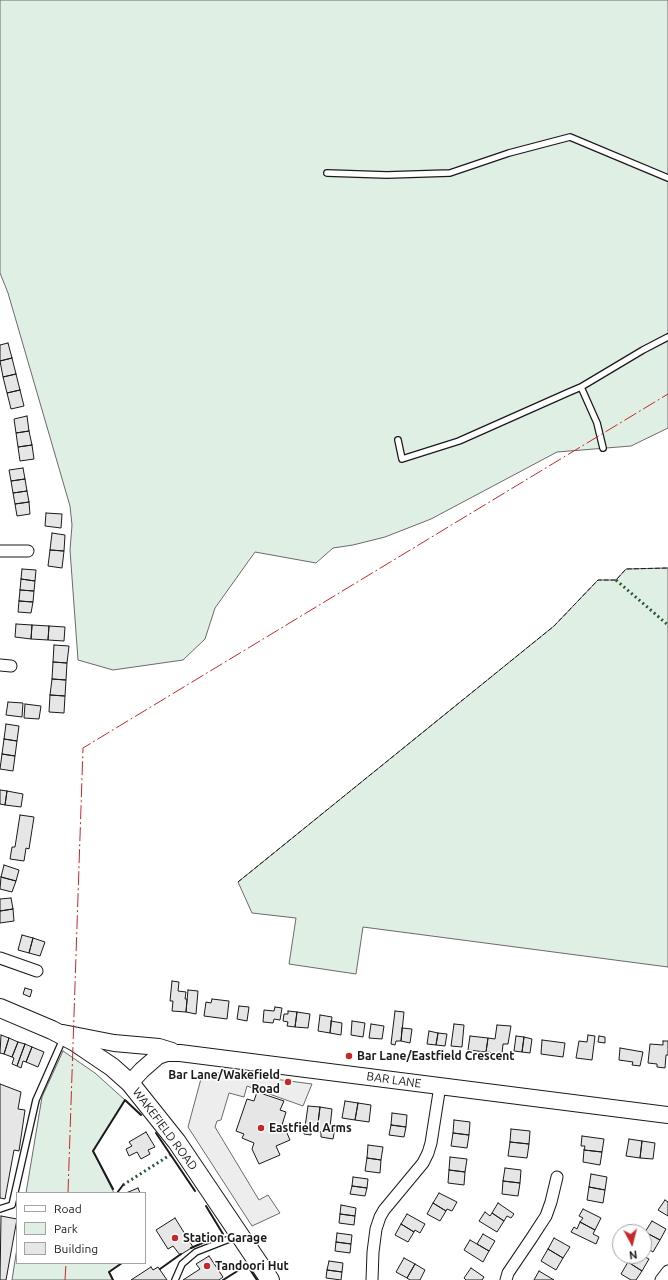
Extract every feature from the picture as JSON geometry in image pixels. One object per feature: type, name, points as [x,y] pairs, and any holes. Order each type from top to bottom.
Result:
[{"type":"main road","name":"WAKEFIELD ROAD","points":[[0,1008],[58,1033],[94,1054],[130,1083],[177,1142],[270,1280]]},
{"type":"main road","points":[[58,1033],[159,1048],[180,1053]]},
{"type":"main road","name":"BAR LANE","points":[[130,1083],[158,1056],[167,1053],[180,1053],[668,1115]]},
{"type":"street","points":[[0,551],[28,551]]},
{"type":"street","points":[[0,958],[37,971]]},
{"type":"street","points":[[372,1280],[373,1252],[376,1229],[380,1217],[384,1210],[423,1163],[428,1153],[440,1086]]},
{"type":"street","points":[[506,1280],[508,1273],[546,1216],[551,1202],[556,1177]]},
{"type":"street","points":[[661,1280],[668,1271]]},
{"type":"lane","points":[[327,173],[387,175],[450,173],[509,153],[570,137],[668,178]]},
{"type":"lane","points":[[398,440],[402,459],[459,441],[582,387],[643,350],[668,337]]},
{"type":"lane","points":[[582,387],[597,423],[603,448]]},
{"type":"lane","points":[[0,1209],[12,1205],[36,1100],[58,1033]]},
{"type":"lane","points":[[175,1280],[182,1264],[196,1252],[241,1235]]},
{"type":"green space","points":[[0,0],[668,0],[668,428],[631,446],[557,452],[431,519],[385,537],[353,545],[333,548],[316,563],[255,552],[215,608],[205,639],[183,660],[113,670],[78,660],[70,550],[72,525],[70,506],[8,293],[0,273]]},
{"type":"green space","points":[[668,568],[668,967],[363,927],[356,974],[289,964],[296,918],[252,913],[238,882],[554,626],[598,580],[616,580],[626,569]]},
{"type":"green space","points":[[63,1051],[95,1073],[125,1100],[93,1151],[114,1192],[26,1192],[42,1097]]},
{"type":"green space","points":[[16,1254],[16,1264],[121,1264],[109,1272],[113,1280],[12,1280]]},
{"type":"shaded area","points":[[222,1072],[312,1084],[303,1106],[247,1086],[244,1097],[229,1093],[221,1120],[217,1121],[215,1127],[259,1200],[268,1195],[280,1213],[252,1226],[188,1127],[202,1075]]},
{"type":"building","points":[[8,343],[12,358],[0,361],[0,345]]},
{"type":"building","points":[[12,358],[16,374],[3,377],[0,361]]},
{"type":"building","points":[[16,374],[20,390],[7,393],[3,377]]},
{"type":"building","points":[[20,390],[24,406],[11,409],[7,393]]},
{"type":"building","points":[[27,416],[29,431],[16,433],[14,419]]},
{"type":"building","points":[[29,431],[32,445],[18,447],[16,433]]},
{"type":"building","points":[[32,445],[34,459],[20,461],[18,447]]},
{"type":"building","points":[[23,468],[25,479],[11,481],[9,470]]},
{"type":"building","points":[[25,479],[27,491],[13,493],[11,481]]},
{"type":"building","points":[[27,491],[29,502],[15,504],[13,493]]},
{"type":"building","points":[[29,502],[30,514],[17,516],[15,504]]},
{"type":"building","points":[[46,513],[62,514],[61,528],[45,526]]},
{"type":"building","points":[[52,533],[65,535],[64,551],[50,550]]},
{"type":"building","points":[[50,550],[64,551],[62,568],[48,566]]},
{"type":"building","points":[[22,569],[36,570],[35,581],[21,579]]},
{"type":"building","points":[[21,579],[35,581],[34,591],[20,590]]},
{"type":"building","points":[[20,590],[34,591],[33,602],[19,601]]},
{"type":"building","points":[[19,601],[33,602],[31,613],[18,612]]},
{"type":"building","points":[[16,624],[32,625],[31,639],[15,637]]},
{"type":"building","points":[[32,625],[49,626],[48,640],[31,639]]},
{"type":"building","points":[[49,626],[65,627],[64,641],[48,640]]},
{"type":"building","points":[[54,645],[69,646],[67,663],[53,662]]},
{"type":"building","points":[[53,662],[67,663],[66,680],[52,679]]},
{"type":"building","points":[[52,679],[66,680],[65,696],[50,695]]},
{"type":"building","points":[[50,695],[65,696],[64,713],[49,712]]},
{"type":"building","points":[[8,702],[23,703],[22,717],[6,715]]},
{"type":"building","points":[[25,704],[41,706],[39,719],[24,718]]},
{"type":"building","points":[[6,724],[19,726],[17,741],[4,739]]},
{"type":"building","points":[[4,739],[17,741],[15,756],[2,754]]},
{"type":"building","points":[[2,754],[15,756],[13,771],[0,769]]},
{"type":"building","points":[[0,790],[7,791],[5,805],[0,804]]},
{"type":"building","points":[[7,791],[23,794],[21,807],[5,805]]},
{"type":"building","points":[[20,815],[34,817],[29,849],[26,848],[24,861],[10,859],[12,847],[15,847]]},
{"type":"building","points":[[4,865],[19,870],[16,881],[1,877]]},
{"type":"building","points":[[1,877],[16,881],[12,892],[0,889]]},
{"type":"building","points":[[11,898],[13,909],[0,911],[0,899]]},
{"type":"building","points":[[13,909],[14,921],[0,923],[0,911]]},
{"type":"building","points":[[22,935],[33,938],[29,953],[18,950]]},
{"type":"building","points":[[33,938],[45,942],[40,956],[29,953]]},
{"type":"building","points":[[172,981],[179,982],[178,991],[186,992],[186,1012],[172,1011],[173,1001],[170,1001]]},
{"type":"building","points":[[25,988],[32,990],[30,997],[23,994]]},
{"type":"building","points":[[188,990],[198,991],[196,1014],[186,1012]]},
{"type":"building","points":[[212,999],[229,1001],[227,1019],[204,1016],[206,1002],[211,1003]]},
{"type":"building","points":[[239,1006],[249,1007],[247,1021],[237,1019]]},
{"type":"building","points":[[275,1007],[282,1008],[280,1020],[274,1019],[273,1023],[263,1022],[264,1010],[274,1011]]},
{"type":"building","points":[[288,1011],[297,1012],[295,1027],[287,1026],[288,1022],[283,1021],[284,1014],[288,1014]]},
{"type":"building","points":[[395,1011],[404,1012],[401,1041],[396,1041],[395,1045],[391,1044]]},
{"type":"building","points":[[297,1012],[310,1014],[308,1028],[295,1027]]},
{"type":"building","points":[[320,1015],[332,1017],[330,1033],[318,1031]]},
{"type":"building","points":[[331,1021],[342,1023],[341,1035],[330,1033]]},
{"type":"building","points":[[352,1021],[365,1023],[363,1037],[351,1035]]},
{"type":"building","points":[[371,1024],[384,1026],[382,1039],[369,1038]]},
{"type":"building","points":[[454,1024],[464,1025],[462,1047],[451,1046]]},
{"type":"building","points":[[497,1025],[511,1026],[508,1044],[503,1044],[502,1054],[486,1052],[488,1038],[495,1039]]},
{"type":"building","points":[[402,1028],[412,1029],[410,1043],[401,1041]]},
{"type":"building","points":[[429,1031],[438,1033],[436,1045],[427,1044]]},
{"type":"building","points":[[438,1033],[447,1034],[445,1046],[436,1045]]},
{"type":"building","points":[[1,1035],[9,1038],[4,1054],[0,1053]]},
{"type":"building","points":[[588,1035],[595,1036],[592,1060],[576,1058],[579,1041],[587,1042]]},
{"type":"building","points":[[470,1036],[488,1038],[486,1052],[468,1050]]},
{"type":"building","points":[[516,1036],[524,1037],[522,1052],[514,1051]]},
{"type":"building","points":[[599,1036],[605,1037],[605,1043],[598,1042]]},
{"type":"building","points":[[524,1037],[532,1039],[530,1053],[522,1052]]},
{"type":"building","points":[[9,1038],[18,1042],[12,1057],[4,1054]]},
{"type":"building","points":[[542,1040],[565,1043],[563,1057],[541,1054]]},
{"type":"building","points":[[663,1041],[668,1041],[668,1055],[666,1055],[665,1068],[657,1067],[657,1064],[648,1063],[650,1044],[663,1045]]},
{"type":"building","points":[[18,1042],[25,1044],[17,1066],[12,1064],[14,1058],[12,1057]]},
{"type":"building","points":[[25,1044],[32,1047],[26,1062],[23,1061],[21,1068],[17,1066]]},
{"type":"building","points":[[32,1047],[44,1052],[38,1067],[26,1062]]},
{"type":"building","points":[[620,1048],[643,1052],[640,1066],[632,1065],[633,1062],[619,1060]]},
{"type":"building","points":[[0,1084],[21,1092],[18,1109],[25,1110],[19,1151],[14,1150],[5,1199],[0,1198]]},
{"type":"building","name":"Eastfield Arms","points":[[257,1092],[284,1101],[280,1110],[286,1112],[282,1125],[284,1126],[290,1140],[276,1146],[280,1155],[259,1164],[252,1149],[254,1143],[242,1138],[244,1134],[236,1131],[247,1099],[254,1101]]},
{"type":"building","points":[[345,1101],[358,1103],[355,1120],[342,1118]]},
{"type":"building","points":[[358,1103],[371,1105],[369,1122],[355,1120]]},
{"type":"building","points":[[308,1106],[320,1107],[317,1131],[311,1131],[311,1135],[304,1134]]},
{"type":"building","points":[[320,1107],[332,1109],[330,1127],[335,1128],[333,1139],[321,1137],[321,1132],[317,1131]]},
{"type":"building","points":[[392,1113],[407,1115],[406,1127],[391,1125]]},
{"type":"building","points":[[454,1120],[470,1122],[469,1135],[453,1133]]},
{"type":"building","points":[[391,1125],[406,1127],[404,1137],[389,1135]]},
{"type":"building","points":[[511,1129],[530,1131],[529,1144],[510,1142]]},
{"type":"building","points":[[146,1132],[155,1147],[148,1150],[150,1154],[141,1159],[137,1152],[129,1156],[126,1149],[132,1146],[129,1142]]},
{"type":"building","points":[[453,1133],[469,1135],[467,1148],[451,1146]]},
{"type":"building","points":[[582,1136],[604,1139],[602,1152],[584,1150],[585,1146],[581,1146]]},
{"type":"building","points":[[629,1139],[642,1141],[640,1158],[626,1156]]},
{"type":"building","points":[[642,1141],[655,1143],[653,1159],[640,1158]]},
{"type":"building","points":[[510,1142],[529,1144],[527,1158],[508,1156]]},
{"type":"building","points":[[368,1145],[383,1147],[381,1160],[367,1158]]},
{"type":"building","points":[[584,1150],[602,1152],[600,1165],[583,1162]]},
{"type":"building","points":[[450,1157],[467,1159],[465,1172],[449,1170]]},
{"type":"building","points":[[367,1158],[381,1160],[380,1173],[365,1171]]},
{"type":"building","points":[[505,1168],[521,1170],[520,1183],[503,1181]]},
{"type":"building","points":[[449,1170],[465,1172],[464,1185],[448,1183]]},
{"type":"building","points":[[591,1174],[607,1177],[605,1190],[589,1187]]},
{"type":"building","points":[[353,1177],[368,1179],[367,1188],[352,1186]]},
{"type":"building","points":[[503,1181],[520,1183],[518,1196],[502,1194]]},
{"type":"building","points":[[352,1186],[367,1188],[365,1196],[350,1194]]},
{"type":"building","points":[[589,1187],[605,1190],[603,1203],[587,1200]]},
{"type":"building","points":[[138,1188],[140,1192],[128,1192]]},
{"type":"building","points":[[439,1193],[457,1202],[452,1211],[447,1209],[446,1211],[433,1203]]},
{"type":"building","points":[[665,1200],[668,1202],[668,1216],[658,1210]]},
{"type":"building","points":[[433,1203],[446,1211],[440,1221],[427,1214]]},
{"type":"building","points":[[498,1203],[514,1214],[511,1218],[507,1216],[504,1221],[492,1213]]},
{"type":"building","points":[[341,1205],[356,1208],[355,1216],[340,1214]]},
{"type":"building","points":[[583,1209],[601,1218],[595,1230],[580,1222],[583,1218],[579,1216]]},
{"type":"building","points":[[485,1212],[490,1216],[492,1213],[504,1221],[497,1232],[479,1221]]},
{"type":"building","points":[[340,1214],[355,1216],[354,1225],[339,1223]]},
{"type":"building","points":[[407,1214],[425,1224],[420,1233],[415,1230],[414,1232],[401,1224]]},
{"type":"building","points":[[1,1216],[16,1219],[16,1225],[6,1280],[0,1280]]},
{"type":"building","name":"Station Garage","points":[[175,1218],[193,1247],[180,1255],[173,1246],[168,1249],[156,1230]]},
{"type":"building","points":[[652,1221],[666,1229],[660,1240],[652,1236],[652,1224],[650,1224]]},
{"type":"building","points":[[580,1222],[595,1230],[593,1234],[599,1237],[596,1244],[571,1232],[574,1227],[577,1229]]},
{"type":"building","points":[[401,1224],[414,1232],[408,1242],[395,1235]]},
{"type":"building","points":[[337,1233],[352,1235],[351,1244],[336,1242]]},
{"type":"building","points":[[483,1234],[495,1241],[489,1251],[477,1244]]},
{"type":"building","points":[[652,1236],[660,1240],[652,1251]]},
{"type":"building","points":[[554,1238],[570,1247],[563,1258],[548,1249]]},
{"type":"building","points":[[470,1240],[489,1251],[483,1262],[464,1250]]},
{"type":"building","points":[[336,1242],[351,1244],[350,1253],[335,1251]]},
{"type":"building","points":[[548,1249],[563,1258],[556,1270],[541,1261]]},
{"type":"building","name":"Tandoori Hut","points":[[209,1256],[223,1277],[219,1280],[183,1280],[200,1269],[196,1264]]},
{"type":"building","points":[[404,1258],[415,1264],[407,1278],[396,1272]]},
{"type":"building","points":[[329,1261],[343,1263],[342,1272],[327,1270]]},
{"type":"building","points":[[415,1264],[425,1270],[420,1280],[410,1280],[407,1278]]},
{"type":"building","points":[[627,1264],[631,1264],[642,1271],[636,1280],[631,1280],[621,1274]]},
{"type":"building","points":[[631,1264],[646,1264],[642,1271]]},
{"type":"building","points":[[151,1267],[153,1270],[158,1267],[167,1280],[131,1280]]},
{"type":"building","points":[[471,1268],[484,1277],[482,1280],[466,1280],[464,1278]]},
{"type":"building","points":[[327,1270],[342,1272],[341,1280],[326,1278]]},
{"type":"building","points":[[539,1271],[554,1280],[534,1280]]},
{"type":"hedge","points":[[616,580],[668,625]]},
{"type":"hedge","points":[[123,1185],[170,1155]]},
{"type":"fence","points":[[238,882],[554,626],[598,580],[616,580],[626,569],[668,568]]},
{"type":"wall","points":[[113,1189],[93,1151],[125,1100],[141,1115]]},
{"type":"wall","points":[[156,1133],[195,1191]]},
{"type":"wall","points":[[118,1192],[123,1185]]},
{"type":"wall","points":[[191,1248],[223,1234],[206,1206]]},
{"type":"wall","points":[[160,1269],[181,1254]]},
{"type":"wall","points":[[113,1280],[109,1272],[121,1264]]},
{"type":"wall","points":[[223,1280],[247,1265],[257,1280]]},
{"type":"power","points":[[68,1192],[83,748],[668,394]]},
{"type":"power","points":[[65,1280],[66,1264]]},
{"type":"place","name":"Bar Lane/Eastfield Crescent","points":[[349,1056]]},
{"type":"place","name":"Bar Lane/Wakefield Road","points":[[288,1082]]},
{"type":"place","name":"Eastfield Arms","points":[[261,1128]]},
{"type":"place","name":"Station Garage","points":[[175,1238]]},
{"type":"place","name":"Tandoori Hut","points":[[207,1266]]}]
